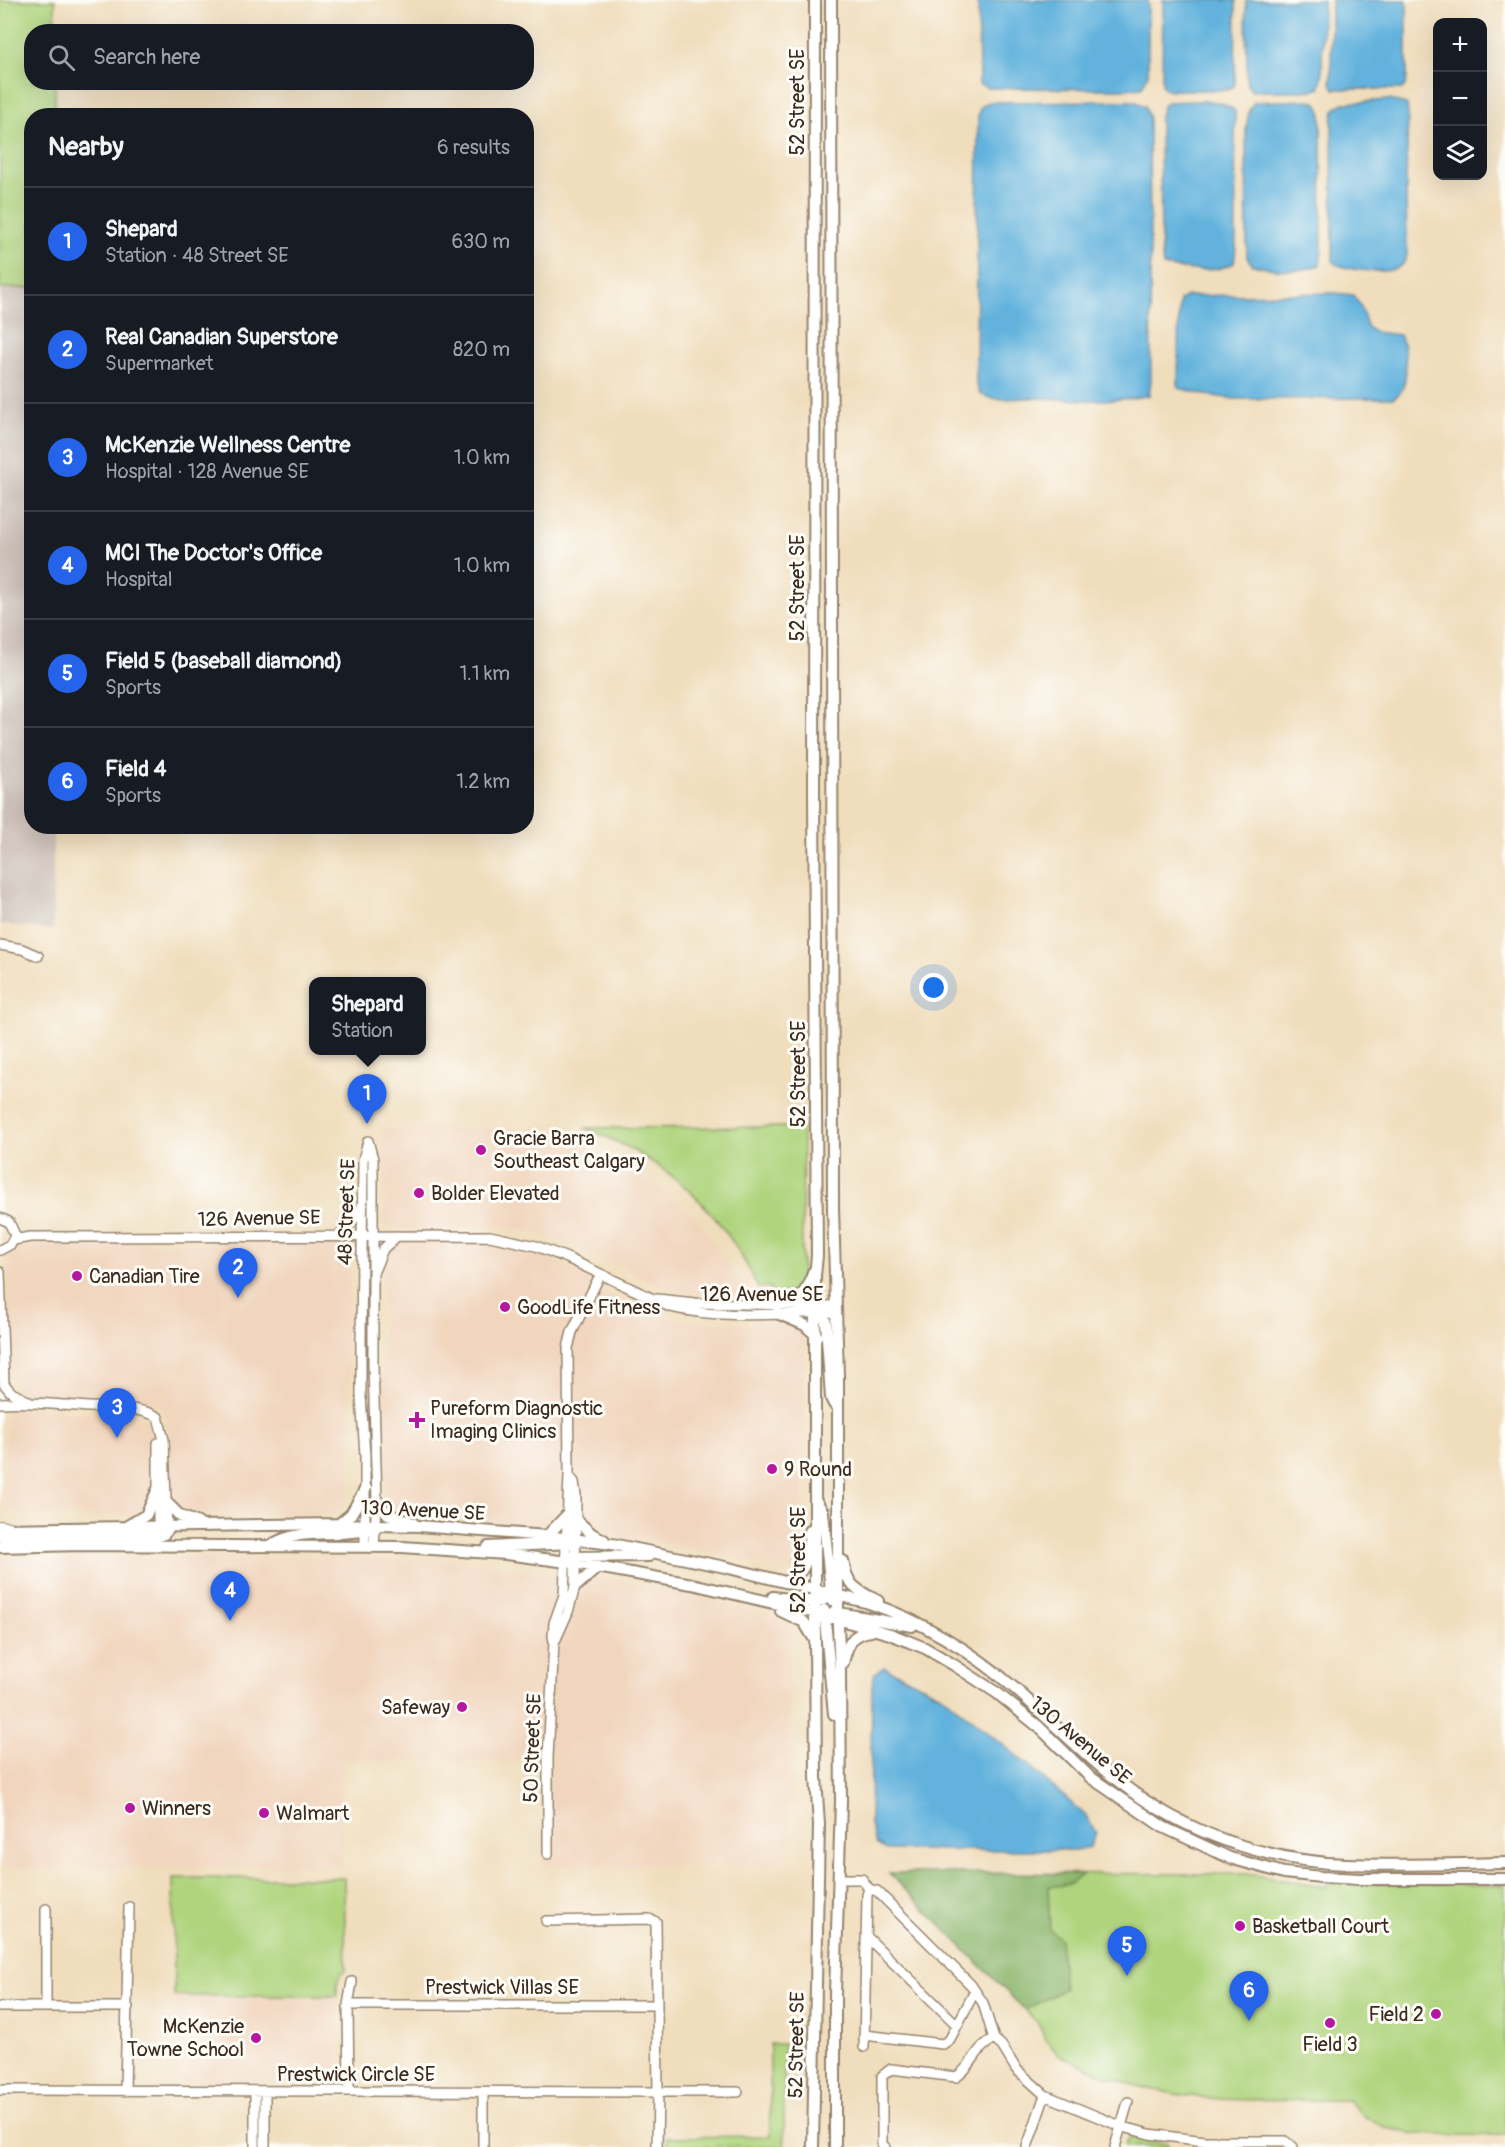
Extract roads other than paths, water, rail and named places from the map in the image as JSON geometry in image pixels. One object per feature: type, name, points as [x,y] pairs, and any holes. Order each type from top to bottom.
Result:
[{"type":"main road","name":"52 Street SE","points":[[815,0],[816,1263],[819,1310],[816,1514],[827,1605],[840,1672],[841,1802],[834,2012],[835,2147]]},
{"type":"main road","name":"52 Street SE","points":[[814,2143],[819,1825],[816,1777],[815,1640],[827,1605],[838,1531],[838,1413],[833,1208],[831,0]]},
{"type":"main road","points":[[778,1309],[801,1297],[810,1283],[816,1263]]},
{"type":"main road","points":[[778,1309],[805,1325],[817,1336]]},
{"type":"main road","points":[[819,1310],[831,1398],[838,1413]]},
{"type":"main road","points":[[339,1524],[351,1514],[366,1488]]},
{"type":"main road","points":[[124,1527],[147,1515],[158,1489]]},
{"type":"main road","points":[[377,1501],[387,1513],[418,1526]]},
{"type":"main road","points":[[816,1501],[823,1512],[834,1720],[840,1740]]},
{"type":"main road","points":[[167,1503],[180,1516],[204,1526]]},
{"type":"main road","points":[[787,1581],[796,1578],[805,1563],[811,1522],[816,1514]]},
{"type":"main road","points":[[547,1536],[571,1518],[612,1544]]},
{"type":"main road","name":"130 Avenue SE","points":[[2,1531],[124,1527],[162,1537],[204,1526],[339,1524],[418,1526],[547,1536],[569,1541],[612,1544],[787,1581],[827,1605],[880,1631],[925,1648],[954,1665],[997,1693],[1039,1727],[1090,1777],[1163,1827],[1230,1858],[1284,1873],[1309,1876],[1360,1879],[1505,1880]]},
{"type":"main road","points":[[272,1545],[282,1538],[369,1526]]},
{"type":"main road","points":[[2,1531],[162,1537]]},
{"type":"main road","points":[[838,1531],[844,1571],[850,1584],[859,1592],[946,1634],[968,1653]]},
{"type":"main road","name":"130 Avenue SE","points":[[0,1547],[162,1537],[272,1545],[464,1550],[571,1560],[750,1598],[764,1596],[827,1605],[884,1608],[968,1653],[1011,1685],[1122,1785],[1159,1809],[1219,1838],[1285,1857],[1345,1864],[1505,1863]]},
{"type":"main road","points":[[464,1550],[569,1541]]},
{"type":"main road","points":[[571,1560],[663,1554]]},
{"type":"main road","points":[[575,1587],[598,1567]]},
{"type":"main road","points":[[750,1598],[798,1618],[804,1622],[815,1640]]},
{"type":"main road","points":[[827,1605],[925,1628]]},
{"type":"main road","points":[[840,1672],[846,1650],[854,1636],[868,1630],[880,1631]]},
{"type":"main road","points":[[1285,1857],[1301,1865],[1309,1876],[1316,1869],[1323,1868],[1384,1869],[1419,1864]]},
{"type":"street","points":[[0,945],[22,949],[38,956]]},
{"type":"street","name":"48 Street SE","points":[[369,1526],[377,1501],[372,1276],[374,1159],[368,1142],[363,1160],[361,1396],[370,1546]]},
{"type":"street","points":[[339,1235],[349,1226],[363,1205]]},
{"type":"street","points":[[0,1218],[12,1226],[14,1237],[2,1249],[0,1261]]},
{"type":"street","name":"126 Avenue SE","points":[[14,1237],[466,1235],[500,1237],[536,1246],[567,1258],[655,1299],[778,1309],[836,1309]]},
{"type":"street","points":[[372,1276],[383,1249],[397,1236]]},
{"type":"street","points":[[0,1272],[3,1394],[0,1401],[116,1408],[150,1412],[158,1417],[164,1440],[167,1503],[162,1537]]},
{"type":"street","name":"50 Street SE","points":[[554,1642],[571,1606],[575,1587],[569,1541],[574,1482],[569,1476],[569,1341],[600,1275]]},
{"type":"street","points":[[2,1381],[14,1395],[33,1403]]},
{"type":"street","points":[[161,1429],[158,1489],[162,1537]]},
{"type":"street","name":"50 Street SE","points":[[548,1854],[548,1757],[554,1623],[564,1595],[571,1560]]},
{"type":"street","points":[[838,1879],[862,1879],[869,1889],[877,1891],[964,1978],[983,2003],[994,2039],[1002,2046],[1016,2069],[1045,2095],[1119,2126],[1149,2134],[1205,2144],[1286,2141],[1293,2147]]},
{"type":"street","points":[[864,2047],[867,1895],[869,1889]]},
{"type":"street","points":[[125,2091],[129,1907]]},
{"type":"street","points":[[45,1909],[46,2007]]},
{"type":"street","points":[[546,1921],[649,1920],[656,1922],[657,2147]]},
{"type":"street","points":[[866,1936],[956,2024]]},
{"type":"street","points":[[349,2091],[348,2005],[352,1982]]},
{"type":"street","points":[[864,2035],[943,2044],[950,2039],[975,1991]]},
{"type":"street","name":"Prestwick Villas SE","points":[[348,2005],[657,2005]]},
{"type":"street","points":[[0,2007],[128,2007]]},
{"type":"street","points":[[885,2147],[882,2144],[882,2076],[891,2069],[956,2077],[964,2072],[984,2043],[994,2039]]},
{"type":"street","name":"Prestwick Circle SE","points":[[0,2090],[738,2092]]},
{"type":"street","points":[[255,2147],[260,2092]]},
{"type":"street","points":[[260,2092],[265,2147]]},
{"type":"street","points":[[483,2092],[483,2147]]},
{"type":"street","points":[[1027,2147],[1045,2095]]},
{"type":"street","points":[[1115,2147],[1119,2126],[1128,2102]]},
{"type":"water","points":[[978,0],[1148,0],[1148,74],[1142,87],[1121,89],[988,88],[979,84]]},
{"type":"water","points":[[1163,0],[1236,0],[1235,85],[1227,90],[1169,90],[1164,88],[1162,84]]},
{"type":"water","points":[[1246,0],[1323,0],[1322,77],[1319,89],[1252,91],[1247,85]]},
{"type":"water","points":[[1331,0],[1407,0],[1407,77],[1402,89],[1334,89],[1331,83]]},
{"type":"water","points":[[1309,100],[1317,103],[1321,111],[1322,250],[1320,265],[1312,268],[1286,270],[1253,265],[1247,258],[1246,131],[1249,110],[1254,102]]},
{"type":"water","points":[[1389,100],[1407,104],[1407,255],[1403,264],[1389,270],[1368,271],[1347,268],[1333,262],[1332,120],[1334,111],[1344,103]]},
{"type":"water","points":[[1134,101],[1145,106],[1149,119],[1151,380],[1149,395],[1135,398],[1090,400],[999,399],[980,394],[976,383],[978,114],[981,107],[989,102]]},
{"type":"water","points":[[1167,102],[1221,103],[1235,111],[1236,248],[1234,263],[1218,269],[1199,270],[1163,266],[1160,115]]},
{"type":"water","points":[[1335,293],[1353,295],[1360,305],[1368,328],[1375,332],[1399,335],[1402,339],[1405,353],[1405,376],[1402,390],[1394,398],[1235,399],[1178,388],[1180,300],[1187,296]]},
{"type":"water","points":[[884,1667],[943,1696],[1033,1769],[1086,1816],[1096,1833],[1090,1847],[1076,1850],[886,1850],[876,1844],[870,1824],[872,1685],[875,1673]]},
{"type":"place","name":"Shepard","points":[[367,1124]]},
{"type":"place","name":"Gracie Barra Southeast Calgary","points":[[481,1150]]},
{"type":"place","name":"Bolder Elevated","points":[[419,1193]]},
{"type":"place","name":"Canadian Tire","points":[[77,1276]]},
{"type":"place","name":"Real Canadian Superstore","points":[[238,1298]]},
{"type":"place","name":"GoodLife Fitness","points":[[505,1307]]},
{"type":"place","name":"Pureform Diagnostic Imaging Clinics","points":[[417,1420]]},
{"type":"place","name":"McKenzie Wellness Centre","points":[[117,1438]]},
{"type":"place","name":"9 Round","points":[[772,1469]]},
{"type":"place","name":"MCI The Doctor's Office","points":[[230,1621]]},
{"type":"place","name":"Safeway","points":[[462,1707]]},
{"type":"place","name":"Winners","points":[[130,1808]]},
{"type":"place","name":"Walmart","points":[[264,1813]]},
{"type":"place","name":"Basketball Court","points":[[1240,1926]]},
{"type":"place","name":"Field 5 (baseball diamond)","points":[[1127,1976]]},
{"type":"place","name":"Field 2","points":[[1436,2014]]},
{"type":"place","name":"Field 4","points":[[1249,2021]]},
{"type":"place","name":"Field 3","points":[[1330,2023]]},
{"type":"place","name":"McKenzie Towne School","points":[[256,2038]]}]
